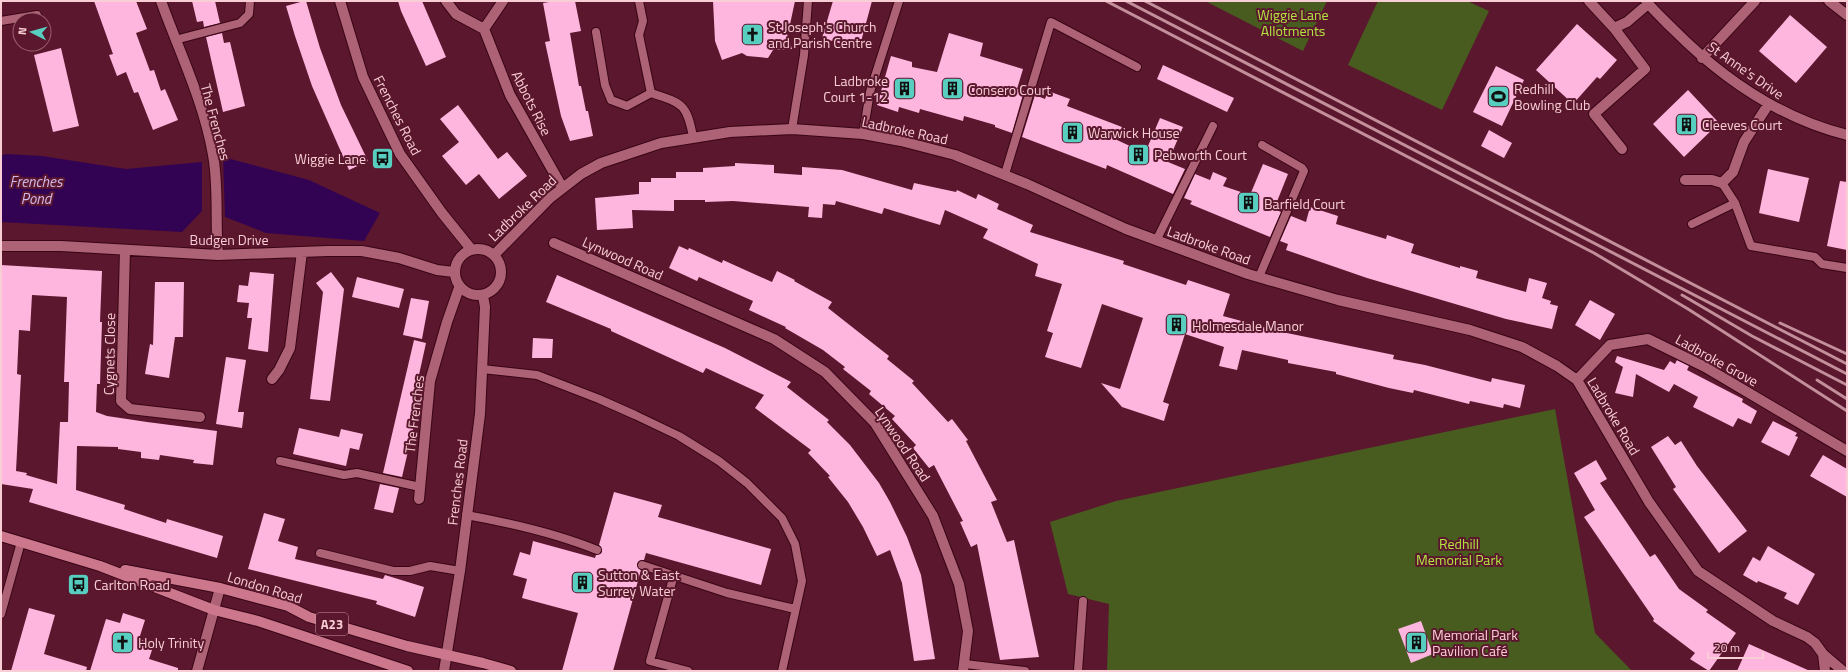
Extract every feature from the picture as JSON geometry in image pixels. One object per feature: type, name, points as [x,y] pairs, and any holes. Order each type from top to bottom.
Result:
[{"type":"main road","name":"London Road","points":[[1,536],[100,566],[214,610],[258,621],[408,671]]},
{"type":"main road","name":"London Road","points":[[100,566],[220,588],[288,606],[309,617],[407,646],[447,654],[511,671]]},
{"type":"street","name":"The Frenches","points":[[161,1],[201,108],[213,155],[218,255]]},
{"type":"street","name":"Frenches Road","points":[[340,1],[363,77],[400,154],[442,213],[472,249]]},
{"type":"street","points":[[446,1],[456,14],[484,29],[503,1]]},
{"type":"street","points":[[1589,1],[1614,28],[1645,68],[1594,114],[1622,149]]},
{"type":"street","points":[[1702,58],[1755,1]]},
{"type":"street","points":[[1829,1],[1847,15]]},
{"type":"street","points":[[1614,28],[1627,22],[1647,3]]},
{"type":"street","name":"St Anne's Drive","points":[[1647,3],[1702,58],[1768,105],[1825,130],[1847,135]]},
{"type":"street","name":"Abbots Rise","points":[[484,29],[510,94],[562,187]]},
{"type":"street","points":[[1685,180],[1712,180],[1722,183],[1732,172],[1744,142],[1768,105]]},
{"type":"street","name":"Ladbroke Road","points":[[495,254],[562,187],[581,174],[601,163],[661,143],[692,137],[738,132],[792,129],[863,134],[930,147],[1004,174],[1126,229],[1259,277],[1338,300],[1470,330],[1522,347],[1557,366],[1577,380],[1649,502],[1698,572],[1773,621],[1807,637],[1815,643],[1822,654],[1843,671]]},
{"type":"street","name":"Lynwood Road","points":[[554,243],[774,339],[825,372],[864,412],[875,424],[933,516],[959,584],[968,631],[964,668]]},
{"type":"street","name":"Budgen Drive","points":[[1,246],[61,246],[218,255],[362,251],[399,258],[437,270],[454,272]]},
{"type":"street","points":[[480,248],[495,254],[500,265],[501,274],[498,285],[492,291],[483,296],[472,296],[459,288],[454,272],[459,259],[472,249],[480,248]]},
{"type":"street","name":"Cygnets Close","points":[[125,250],[121,401],[130,409],[200,417]]},
{"type":"street","points":[[272,379],[279,370],[290,348],[302,252]]},
{"type":"street","name":"The Frenches","points":[[418,499],[430,382],[447,322],[459,288]]},
{"type":"street","name":"Frenches Road","points":[[444,671],[460,571],[480,414],[485,308],[483,296]]},
{"type":"street","name":"Ladbroke Grove","points":[[1577,380],[1610,345],[1648,339],[1705,367],[1847,451]]},
{"type":"street","points":[[197,671],[220,588]]},
{"type":"street","name":"Ladbroke Road","points":[[1822,654],[1825,671]]},
{"type":"lane","points":[[175,40],[240,23],[249,14],[250,1]]},
{"type":"lane","points":[[639,1],[642,21],[639,35],[650,94]]},
{"type":"lane","points":[[792,129],[804,55],[808,1]]},
{"type":"lane","points":[[863,134],[870,92],[899,1]]},
{"type":"lane","points":[[1,21],[12,19]]},
{"type":"lane","points":[[1004,174],[1052,22],[1136,67]]},
{"type":"lane","points":[[596,32],[605,85],[611,100],[627,106],[650,94],[675,101],[689,116],[692,137]]},
{"type":"lane","points":[[1156,240],[1213,126]]},
{"type":"lane","points":[[1259,277],[1304,171],[1302,168],[1262,145]]},
{"type":"lane","points":[[1722,183],[1735,203],[1751,246],[1815,257],[1822,264],[1847,268]]},
{"type":"lane","points":[[1692,224],[1735,203]]},
{"type":"lane","points":[[482,369],[537,375],[599,399],[678,436],[719,461],[747,483],[782,518],[795,544],[802,581],[795,609],[788,650],[782,671]]},
{"type":"lane","points":[[280,460],[344,475],[357,473],[420,487]]},
{"type":"lane","points":[[466,515],[507,522],[577,542],[597,550]]},
{"type":"lane","points":[[1,614],[21,542]]},
{"type":"lane","points":[[320,553],[393,571],[410,571],[430,566],[460,571]]},
{"type":"lane","points":[[642,565],[727,593],[795,609]]},
{"type":"lane","points":[[674,575],[650,661],[688,671]]},
{"type":"lane","points":[[1078,671],[1083,601]]},
{"type":"lane","points":[[964,668],[1025,671]]},
{"type":"green space","name":"Wiggie Lane Allotments","points":[[1205,1],[1327,1],[1303,51]]},
{"type":"green space","points":[[1378,1],[1467,1],[1489,11],[1442,110],[1348,65]]},
{"type":"green space","name":"Redhill Memorial Park","points":[[1555,409],[1595,633],[1632,671],[1107,671],[1109,604],[1068,594],[1050,522],[1116,501]]},
{"type":"water","name":"Frenches Pond","points":[[6,154],[42,156],[126,169],[202,162],[202,211],[182,232],[1,222],[1,156]]},
{"type":"water","points":[[223,157],[309,180],[380,213],[364,241],[266,233],[225,217]]},
{"type":"building","points":[[94,1],[136,1],[147,29],[136,33],[150,71],[154,70],[161,91],[165,89],[178,120],[153,130],[138,92],[134,93],[126,72],[117,76],[109,55],[113,54]]},
{"type":"building","points":[[192,1],[215,1],[220,23],[204,27],[203,21],[197,22]]},
{"type":"building","points":[[306,1],[320,48],[341,105],[368,161],[349,170],[312,86],[286,6]]},
{"type":"building","points":[[398,1],[422,1],[446,57],[426,66],[401,11]]},
{"type":"building","points":[[555,1],[575,1],[581,31],[570,33],[579,86],[581,86],[586,111],[588,111],[593,136],[570,141],[561,116],[545,42],[550,41],[543,3]]},
{"type":"building","name":"St Joseph's Church and Parish Centre","points":[[713,1],[795,1],[789,29],[785,28],[792,49],[773,50],[768,58],[747,56],[742,53],[722,60],[715,41]]},
{"type":"building","points":[[833,1],[872,1],[859,49],[822,38]]},
{"type":"building","points":[[1790,15],[1827,47],[1796,83],[1759,51]]},
{"type":"building","points":[[1577,24],[1617,60],[1600,79],[1597,77],[1573,104],[1536,70]]},
{"type":"building","points":[[222,33],[224,43],[230,42],[245,106],[223,112],[206,37]]},
{"type":"building","points":[[949,33],[983,43],[980,56],[1023,69],[1017,89],[1024,91],[1012,133],[995,127],[995,125],[964,116],[963,121],[920,109],[919,113],[899,107],[898,112],[877,105],[891,56],[912,62],[912,67],[937,72]]},
{"type":"building","points":[[61,48],[79,126],[53,132],[34,55],[52,52],[52,50]]},
{"type":"building","points":[[1163,65],[1234,98],[1227,112],[1157,79]]},
{"type":"building","name":"Redhill Bowling Club","points":[[1496,66],[1524,80],[1502,126],[1473,112]]},
{"type":"building","name":"Cleeves Court","points":[[1688,90],[1719,123],[1684,157],[1653,124]]},
{"type":"building","points":[[1048,91],[1070,99],[1067,106],[1122,127],[1117,140],[1145,153],[1160,118],[1183,127],[1168,162],[1185,169],[1173,194],[1107,165],[1106,169],[1022,137],[1035,95],[1045,99]]},
{"type":"building","points":[[458,105],[498,159],[507,152],[527,176],[499,199],[479,174],[466,185],[442,156],[459,142],[440,119]]},
{"type":"building","points":[[1489,130],[1512,143],[1504,158],[1481,146]]},
{"type":"building","points":[[735,163],[774,165],[774,173],[802,175],[802,167],[842,170],[912,190],[914,183],[956,192],[957,190],[976,199],[978,194],[999,204],[997,209],[1033,225],[1030,232],[1124,261],[1123,264],[1186,285],[1188,280],[1230,294],[1223,316],[1282,332],[1394,355],[1393,359],[1425,365],[1491,382],[1492,378],[1525,385],[1520,408],[1504,404],[1503,408],[1470,401],[1469,404],[1414,390],[1413,393],[1389,388],[1336,374],[1336,372],[1288,363],[1288,360],[1242,350],[1237,370],[1219,366],[1224,347],[1185,334],[1163,402],[1169,404],[1164,421],[1122,407],[1101,383],[1120,389],[1143,318],[1102,304],[1081,368],[1045,357],[1053,333],[1047,331],[1062,284],[1035,276],[1038,264],[983,238],[988,229],[945,210],[940,225],[884,208],[882,214],[836,201],[835,205],[823,204],[822,218],[808,217],[809,207],[733,201],[705,202],[705,200],[674,200],[674,211],[632,210],[633,228],[597,230],[595,198],[639,194],[639,182],[651,182],[651,178],[676,178],[676,172],[703,172],[703,168],[735,166]]},
{"type":"building","points":[[1263,164],[1288,174],[1274,209],[1281,212],[1270,237],[1190,204],[1192,201],[1184,198],[1195,174],[1210,180],[1213,172],[1227,178],[1223,186],[1250,195]]},
{"type":"building","points":[[1768,169],[1809,178],[1799,222],[1759,213]]},
{"type":"building","points":[[1840,181],[1847,182],[1847,250],[1827,246]]},
{"type":"building","points":[[1310,207],[1338,216],[1336,224],[1386,239],[1387,235],[1414,244],[1411,253],[1460,268],[1460,266],[1478,271],[1476,278],[1526,292],[1529,278],[1547,283],[1542,298],[1551,301],[1550,304],[1558,306],[1552,329],[1506,319],[1367,278],[1286,250],[1288,244],[1280,241],[1291,216],[1306,222]]},
{"type":"building","points":[[679,246],[688,250],[689,248],[722,263],[723,260],[772,282],[777,271],[832,302],[828,308],[889,356],[887,359],[914,381],[912,383],[948,422],[952,419],[968,440],[966,441],[997,500],[991,502],[1007,542],[1014,540],[1039,657],[1000,660],[977,544],[971,547],[960,522],[963,521],[934,465],[929,468],[913,448],[916,445],[892,419],[895,416],[869,394],[871,391],[843,369],[845,367],[823,350],[785,328],[786,327],[749,310],[753,301],[699,277],[697,281],[669,268]]},
{"type":"building","points":[[1,265],[102,271],[100,384],[97,384],[96,412],[107,416],[217,431],[213,465],[193,463],[194,460],[160,455],[159,460],[141,458],[141,452],[118,449],[118,447],[77,446],[76,490],[125,505],[124,509],[166,523],[167,519],[223,536],[217,558],[29,502],[33,489],[1,484]],"holes":[[[32,295],[67,297],[64,382],[69,382],[68,422],[60,422],[57,484],[26,475],[27,473],[16,471],[21,375],[17,374],[19,330],[30,331]]]},
{"type":"building","points":[[250,272],[274,274],[268,352],[248,349],[252,318],[247,318],[249,303],[237,302],[239,285],[248,286]]},
{"type":"building","points":[[331,272],[344,289],[330,401],[310,399],[323,292],[316,283]]},
{"type":"building","points":[[557,275],[725,348],[791,382],[787,387],[829,420],[827,422],[850,445],[879,483],[907,537],[921,575],[935,659],[914,661],[902,583],[890,550],[877,556],[863,527],[848,502],[828,477],[830,476],[808,453],[811,450],[755,408],[764,395],[706,368],[703,373],[611,331],[611,329],[546,302]]},
{"type":"building","points":[[357,277],[404,289],[399,308],[352,297]]},
{"type":"building","points":[[155,282],[184,282],[183,337],[175,337],[169,378],[145,374],[150,344],[153,345]]},
{"type":"building","points":[[411,298],[429,301],[422,339],[403,335]]},
{"type":"building","points":[[1590,300],[1615,314],[1600,340],[1575,325]]},
{"type":"building","points":[[533,338],[553,339],[552,358],[532,358]]},
{"type":"building","points":[[414,340],[426,343],[413,402],[419,404],[402,477],[383,473]]},
{"type":"building","points":[[1617,356],[1664,370],[1670,361],[1675,364],[1677,360],[1689,366],[1687,370],[1743,399],[1742,402],[1757,411],[1751,424],[1738,418],[1733,427],[1693,407],[1698,397],[1674,384],[1669,392],[1636,374],[1633,397],[1615,393],[1623,367],[1615,362]]},
{"type":"building","points":[[226,357],[246,360],[238,412],[244,412],[242,428],[216,424]]},
{"type":"building","points":[[1773,421],[1797,433],[1795,436],[1798,437],[1789,456],[1761,442]]},
{"type":"building","points":[[299,428],[339,437],[341,429],[363,434],[359,450],[350,448],[346,466],[293,454]]},
{"type":"building","points":[[1668,436],[1675,445],[1681,441],[1697,466],[1747,531],[1719,553],[1673,489],[1676,487],[1651,447]]},
{"type":"building","points":[[1823,455],[1847,469],[1847,497],[1810,476]]},
{"type":"building","points":[[1596,460],[1607,479],[1600,483],[1650,557],[1655,554],[1679,589],[1708,610],[1706,612],[1736,633],[1709,671],[1690,659],[1695,653],[1653,621],[1654,619],[1584,517],[1595,510],[1574,473]]},
{"type":"building","points":[[380,484],[399,488],[393,513],[374,509]]},
{"type":"building","name":"Sutton & East Surrey Water","points":[[614,492],[662,505],[658,517],[771,549],[761,585],[646,553],[644,560],[639,561],[637,564],[638,568],[641,570],[613,671],[562,671],[578,613],[522,598],[527,579],[513,575],[520,552],[530,555],[533,541],[595,558],[596,555],[600,554],[602,552],[599,545]]},
{"type":"building","points":[[264,513],[285,519],[278,541],[298,547],[295,559],[383,579],[385,575],[424,587],[415,617],[376,604],[377,601],[248,569]]},
{"type":"building","points":[[1768,546],[1815,574],[1798,605],[1784,598],[1787,593],[1758,581],[1757,583],[1743,575],[1753,557],[1760,561]]},
{"type":"building","points":[[29,608],[55,615],[44,654],[87,667],[86,671],[11,671]]},
{"type":"building","name":"Holy Trinity","points":[[123,613],[145,620],[139,639],[154,644],[149,659],[178,668],[178,671],[90,671],[106,619],[120,623]]},
{"type":"building","name":"Memorial Park Pavilion Café","points":[[1421,621],[1433,654],[1411,663],[1398,629]]},
{"type":"building","points":[[1749,644],[1810,671],[1737,671]]},
{"type":"railway","points":[[1106,1],[1594,253],[1688,309],[1847,411]]},
{"type":"railway","points":[[1126,1],[1847,374]]},
{"type":"railway","points":[[1145,1],[1847,364]]},
{"type":"railway","points":[[1682,295],[1752,336],[1847,385]]},
{"type":"railway","points":[[1780,323],[1847,354]]},
{"type":"railway","points":[[1817,380],[1847,399]]},
{"type":"place","name":"St Joseph's Church and Parish Centre","points":[[752,34]]},
{"type":"place","name":"Ladbroke Court 1-12","points":[[904,88]]},
{"type":"place","name":"Consero Court","points":[[953,89]]},
{"type":"place","name":"Redhill Bowling Club","points":[[1499,96]]},
{"type":"place","name":"Cleeves Court","points":[[1686,124]]},
{"type":"place","name":"Warwick House","points":[[1072,132]]},
{"type":"place","name":"Pebworth Court","points":[[1138,154]]},
{"type":"place","name":"Wiggie Lane","points":[[382,158]]},
{"type":"place","name":"Barfield Court","points":[[1248,203]]},
{"type":"place","name":"Holmesdale Manor","points":[[1176,325]]},
{"type":"place","name":"Sutton & East Surrey Water","points":[[582,582]]},
{"type":"place","name":"Carlton Road","points":[[79,584]]},
{"type":"place","name":"Holy Trinity","points":[[123,642]]},
{"type":"place","name":"Memorial Park Pavilion Café","points":[[1416,642]]}]
